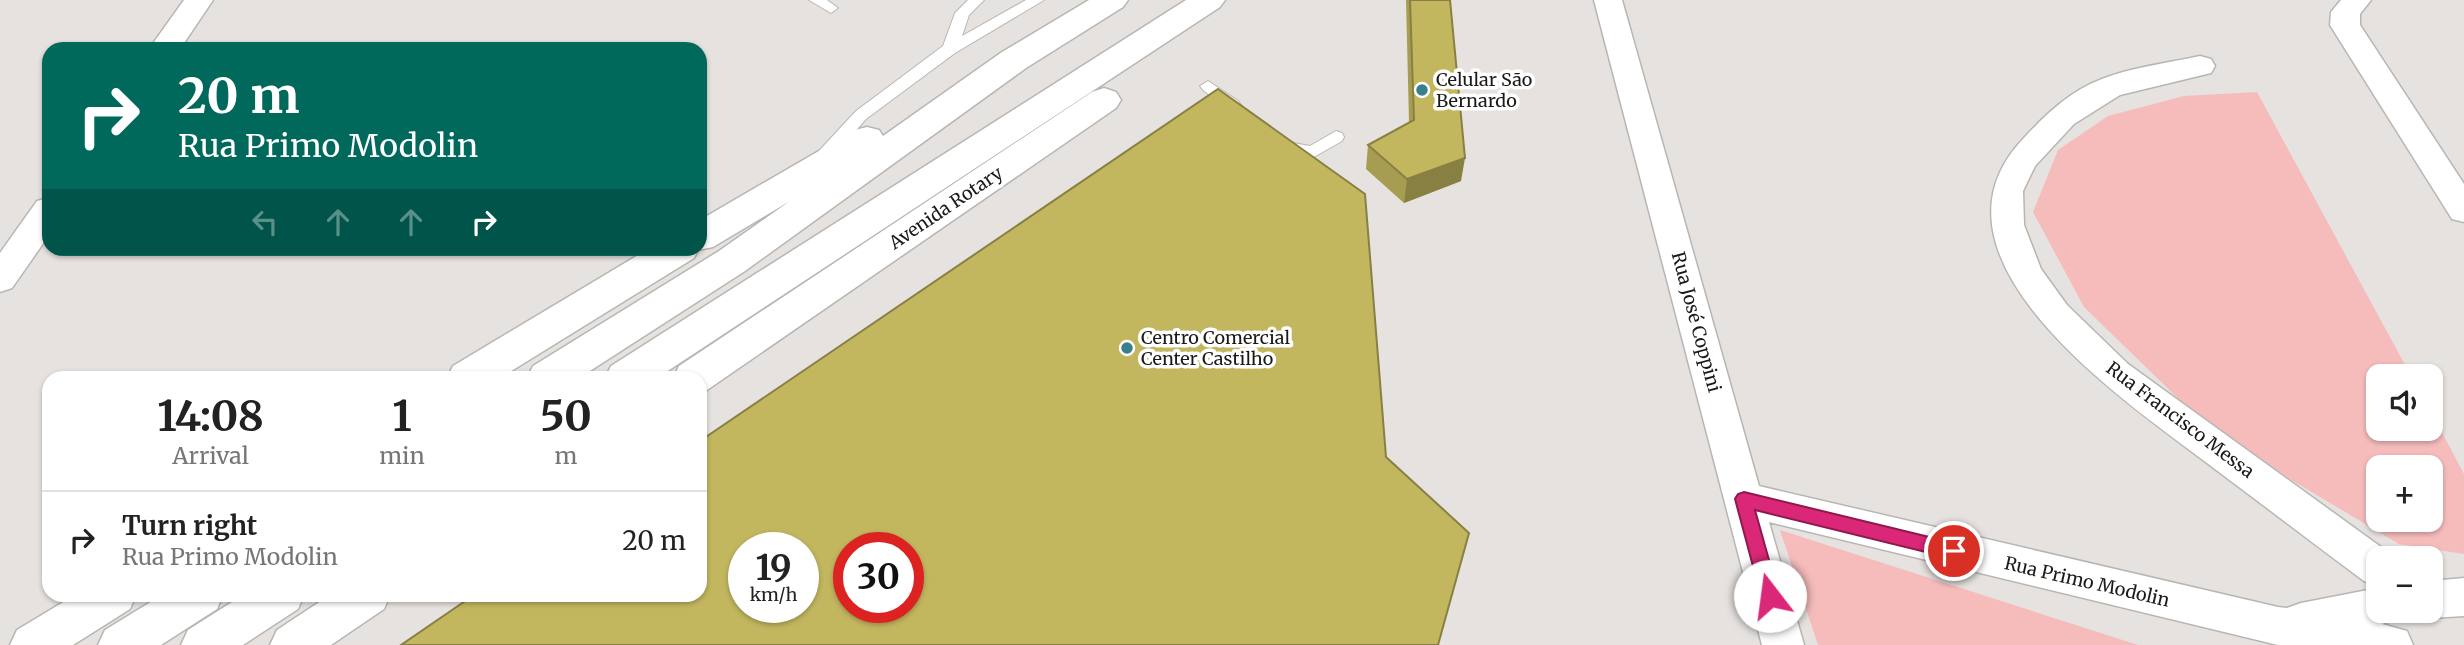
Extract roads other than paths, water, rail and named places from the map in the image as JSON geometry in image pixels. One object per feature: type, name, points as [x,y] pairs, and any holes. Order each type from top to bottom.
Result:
[{"type":"main road","points":[[707,233],[812,170],[1014,60],[1112,0]]},
{"type":"main road","name":"Avenida Rotary","points":[[636,371],[1196,9]]},
{"type":"main road","name":"Avenida Rotary","points":[[703,371],[1119,89],[1196,9]]},
{"type":"main road","points":[[558,371],[732,261],[1014,60]]},
{"type":"main road","points":[[479,371],[668,256]]},
{"type":"main road","points":[[33,645],[103,602]]},
{"type":"main road","points":[[121,645],[190,602]]},
{"type":"main road","points":[[204,645],[271,602]]},
{"type":"main road","points":[[293,645],[358,602]]},
{"type":"street","points":[[169,42],[199,0]]},
{"type":"street","name":"Rua José Coppini","points":[[1614,3],[1783,645]]},
{"type":"street","points":[[2351,6],[2345,25],[2353,41],[2464,210]]},
{"type":"street","name":"Rua Francisco Messa","points":[[2200,66],[2111,87],[2063,116],[2022,160],[2007,191],[2007,225],[2026,274],[2055,315],[2115,374],[2366,559]]},
{"type":"street","points":[[0,279],[42,219]]},
{"type":"street","name":"Rua Primo Modolin","points":[[1744,499],[2265,636],[2392,645]]},
{"type":"street","points":[[2443,598],[2464,597]]},
{"type":"street","points":[[2265,636],[2366,610]]},
{"type":"lane","points":[[816,0],[831,8]]},
{"type":"lane","points":[[950,49],[962,13],[977,0]]},
{"type":"lane","points":[[812,170],[862,115],[950,49],[1037,0]]},
{"type":"lane","points":[[1208,86],[1251,118]]},
{"type":"lane","points":[[1270,133],[1288,148],[1312,152],[1336,137]]},
{"type":"place","name":"Celular São Bernardo","points":[[1422,90]]},
{"type":"place","name":"Centro Comercial Center Castilho","points":[[1127,348]]}]
